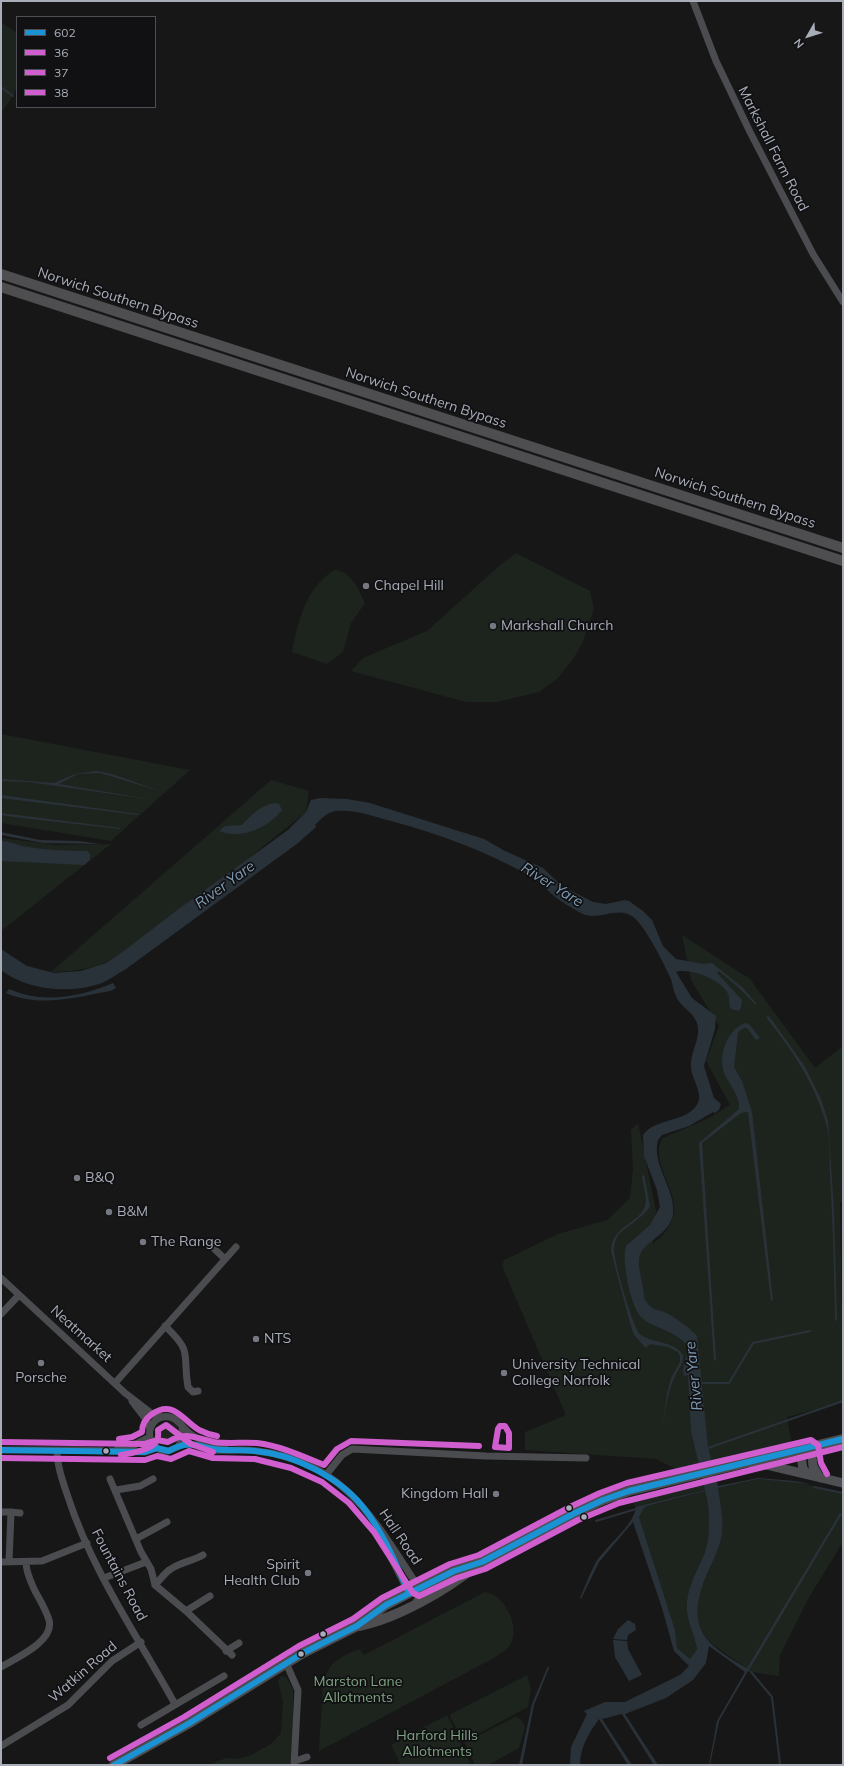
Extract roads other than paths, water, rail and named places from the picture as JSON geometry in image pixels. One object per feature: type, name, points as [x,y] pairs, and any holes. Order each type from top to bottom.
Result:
[{"type":"highway","name":"Norwich Southern Bypass","points":[[1,274],[843,548]]},
{"type":"highway","name":"Norwich Southern Bypass","points":[[1,287],[843,561]]},
{"type":"highway","points":[[114,1765],[188,1724],[286,1663],[357,1626],[375,1612],[409,1593],[418,1596],[471,1570],[482,1562],[575,1513],[616,1495],[843,1439]]},
{"type":"highway","points":[[357,1626],[374,1623],[418,1596],[454,1570],[482,1562]]},
{"type":"main road","points":[[811,1448],[815,1477]]},
{"type":"main road","points":[[800,1450],[803,1469],[815,1477]]},
{"type":"main road","points":[[748,1463],[767,1465],[843,1483]]},
{"type":"street","name":"Markshall Farm Road","points":[[693,1],[716,61],[750,132],[813,254],[843,302]]},
{"type":"street","points":[[208,1243],[225,1259]]},
{"type":"street","points":[[115,1383],[236,1247]]},
{"type":"street","name":"Neatmarket","points":[[1,1278],[126,1393],[151,1413],[162,1417]]},
{"type":"street","points":[[1,1314],[19,1295]]},
{"type":"street","points":[[165,1326],[184,1346],[187,1356],[188,1387],[193,1392],[198,1391]]},
{"type":"street","name":"Neatmarket","points":[[126,1393],[137,1406],[150,1429]]},
{"type":"street","points":[[157,1448],[150,1437],[150,1429],[152,1424],[162,1417]]},
{"type":"street","name":"Hall Road","points":[[162,1417],[173,1418],[192,1435],[226,1449]]},
{"type":"street","points":[[179,1446],[183,1438],[182,1426]]},
{"type":"street","name":"Hall Road","points":[[102,1450],[134,1445],[150,1437]]},
{"type":"street","name":"Hall Road","points":[[1,1450],[102,1450],[145,1452],[157,1448],[169,1451],[189,1443],[214,1450],[226,1449],[256,1451],[294,1460],[326,1475],[341,1485],[363,1507],[380,1527],[418,1596]]},
{"type":"street","points":[[326,1475],[342,1455],[352,1449],[465,1455],[586,1458]]},
{"type":"street","name":"Fountains Road","points":[[58,1450],[60,1473],[73,1512],[87,1543],[104,1578],[176,1704]]},
{"type":"street","points":[[110,1479],[146,1562],[151,1569],[155,1585],[186,1611],[232,1656]]},
{"type":"street","points":[[116,1490],[140,1486],[153,1479]]},
{"type":"street","name":"Hall Road","points":[[363,1507],[388,1548],[409,1593]]},
{"type":"street","points":[[1,1512],[20,1513]]},
{"type":"street","points":[[9,1562],[11,1512]]},
{"type":"street","points":[[136,1539],[167,1522]]},
{"type":"street","points":[[1,1562],[42,1561],[87,1543]]},
{"type":"street","points":[[155,1585],[169,1570],[178,1564],[193,1561],[203,1555]]},
{"type":"street","points":[[2,1665],[39,1644],[50,1629],[49,1620],[30,1580],[26,1562]]},
{"type":"street","points":[[104,1578],[146,1562]]},
{"type":"street","points":[[186,1611],[210,1596]]},
{"type":"street","name":"Watkin Road","points":[[1,1746],[68,1705],[112,1661],[141,1642]]},
{"type":"street","points":[[226,1651],[239,1643]]},
{"type":"street","points":[[286,1663],[298,1690],[295,1763],[307,1757]]},
{"type":"street","points":[[141,1725],[224,1676]]},
{"type":"water","points":[[97,771],[112,774],[163,792],[100,773],[78,774],[59,784],[154,800],[29,782],[1,781],[1,779],[54,783],[75,774]]},
{"type":"water","points":[[1,795],[139,814],[139,815],[1,798]]},
{"type":"water","name":"River Yare","points":[[320,798],[347,799],[370,803],[484,839],[505,851],[543,868],[562,886],[593,902],[606,904],[625,900],[629,901],[643,911],[652,920],[663,946],[676,959],[704,964],[712,963],[743,988],[756,1003],[756,1005],[719,971],[717,973],[742,1000],[741,1008],[738,1011],[731,1009],[729,996],[720,984],[697,973],[689,971],[676,972],[692,998],[716,1016],[715,1029],[704,1066],[714,1098],[721,1104],[719,1110],[715,1113],[713,1112],[689,1126],[662,1135],[658,1140],[658,1159],[671,1195],[673,1214],[671,1222],[667,1228],[645,1247],[639,1259],[644,1298],[647,1303],[653,1308],[673,1317],[697,1336],[708,1448],[718,1486],[758,1478],[811,1484],[758,1479],[718,1488],[722,1517],[722,1534],[718,1549],[701,1592],[698,1607],[698,1620],[702,1631],[709,1641],[731,1659],[747,1668],[840,1513],[842,1514],[749,1670],[751,1672],[748,1671],[719,1721],[710,1765],[717,1721],[745,1672],[709,1646],[706,1663],[693,1680],[666,1698],[625,1714],[658,1765],[654,1765],[622,1714],[602,1719],[632,1765],[628,1765],[599,1719],[583,1746],[580,1765],[570,1765],[571,1747],[587,1714],[584,1711],[605,1702],[625,1702],[680,1675],[689,1666],[674,1651],[662,1608],[633,1522],[599,1562],[581,1599],[580,1598],[593,1568],[600,1557],[625,1529],[634,1514],[636,1507],[705,1490],[691,1431],[688,1375],[684,1376],[683,1369],[688,1349],[686,1344],[681,1339],[652,1325],[642,1318],[634,1305],[626,1272],[626,1246],[650,1225],[660,1207],[657,1190],[644,1156],[643,1135],[656,1125],[687,1114],[698,1103],[699,1099],[698,1090],[691,1067],[692,1055],[698,1032],[696,1021],[678,1000],[664,964],[654,945],[637,921],[632,916],[620,912],[595,916],[583,914],[556,898],[530,876],[462,844],[378,817],[356,812],[336,811],[327,814],[322,818],[315,825],[316,827],[298,843],[126,969],[102,983],[74,989],[48,988],[22,982],[1,970],[1,949],[27,966],[54,973],[81,971],[106,963],[288,830],[306,812],[311,800]],"holes":[[[705,1491],[709,1514],[707,1545],[692,1582],[687,1601],[688,1620],[697,1649],[690,1659],[677,1648],[675,1630],[639,1517],[643,1509],[647,1506]]]},
{"type":"water","points":[[275,803],[279,804],[282,810],[269,822],[254,831],[236,834],[219,831],[225,826],[242,825],[261,808]]},
{"type":"water","points":[[1,813],[120,829],[14,817],[1,815]]},
{"type":"water","points":[[1,832],[40,840],[79,841],[100,844],[43,843],[1,835]]},
{"type":"water","points":[[1,841],[35,848],[87,851],[90,854],[90,860],[84,865],[1,861]]},
{"type":"water","points":[[113,983],[116,988],[110,991],[58,1000],[32,1000],[6,993],[9,989],[22,994],[35,996],[61,997],[88,992]]},
{"type":"water","points":[[769,1016],[805,1067],[821,1099],[828,1121],[834,1211],[837,1320],[835,1321],[830,1167],[827,1126],[820,1105],[808,1078],[784,1041],[766,1017]]},
{"type":"water","points":[[746,1023],[750,1025],[760,1038],[756,1040],[747,1028],[744,1028],[738,1032],[734,1067],[742,1081],[752,1112],[773,1300],[771,1301],[748,1112],[741,1113],[702,1143],[716,1360],[714,1361],[699,1143],[739,1109],[736,1095],[725,1075],[722,1060],[725,1044],[729,1037],[739,1026]]},
{"type":"water","points":[[644,1175],[650,1206],[617,1237],[614,1244],[614,1249],[624,1293],[633,1320],[640,1334],[650,1339],[668,1344],[679,1350],[683,1355],[682,1364],[674,1378],[666,1404],[662,1431],[667,1394],[671,1378],[680,1362],[680,1356],[678,1352],[668,1347],[650,1344],[646,1348],[634,1335],[611,1251],[612,1242],[616,1235],[640,1214],[644,1208],[646,1198],[642,1176]]},
{"type":"water","points":[[628,1620],[635,1624],[636,1630],[628,1635],[627,1640],[613,1639],[618,1629]]},
{"type":"water","points":[[613,1640],[627,1641],[628,1649],[642,1675],[629,1681],[615,1657]]},
{"type":"water","points":[[548,1666],[549,1668],[534,1705],[522,1765],[519,1765],[532,1704]]},
{"type":"waterway","points":[[1,87],[13,96]]},
{"type":"waterway","name":"River Yare","points":[[703,1383],[729,1383],[753,1343],[810,1331]]},
{"type":"waterway","points":[[708,1448],[843,1401]]},
{"type":"waterway","points":[[814,1487],[843,1493]]},
{"type":"waterway","points":[[596,1521],[636,1509]]},
{"type":"waterway","points":[[751,1672],[772,1697],[780,1764]]},
{"type":"place","name":"Chapel Hill","points":[[366,586]]},
{"type":"place","name":"Markshall Church","points":[[493,626]]},
{"type":"place","name":"B&Q","points":[[77,1178]]},
{"type":"place","name":"B&M","points":[[109,1212]]},
{"type":"place","name":"The Range","points":[[143,1242]]},
{"type":"place","name":"NTS","points":[[256,1339]]},
{"type":"place","name":"Porsche","points":[[41,1363]]},
{"type":"place","name":"University Technical College Norfolk","points":[[504,1373]]},
{"type":"place","name":"Kingdom Hall","points":[[496,1494]]},
{"type":"place","name":"Spirit Health Club","points":[[308,1573]]},
{"type":"park label","name":"Marston Lane Allotments","points":[[358,1690]]},
{"type":"park label","name":"Harford Hills Allotments","points":[[437,1744]]}]
